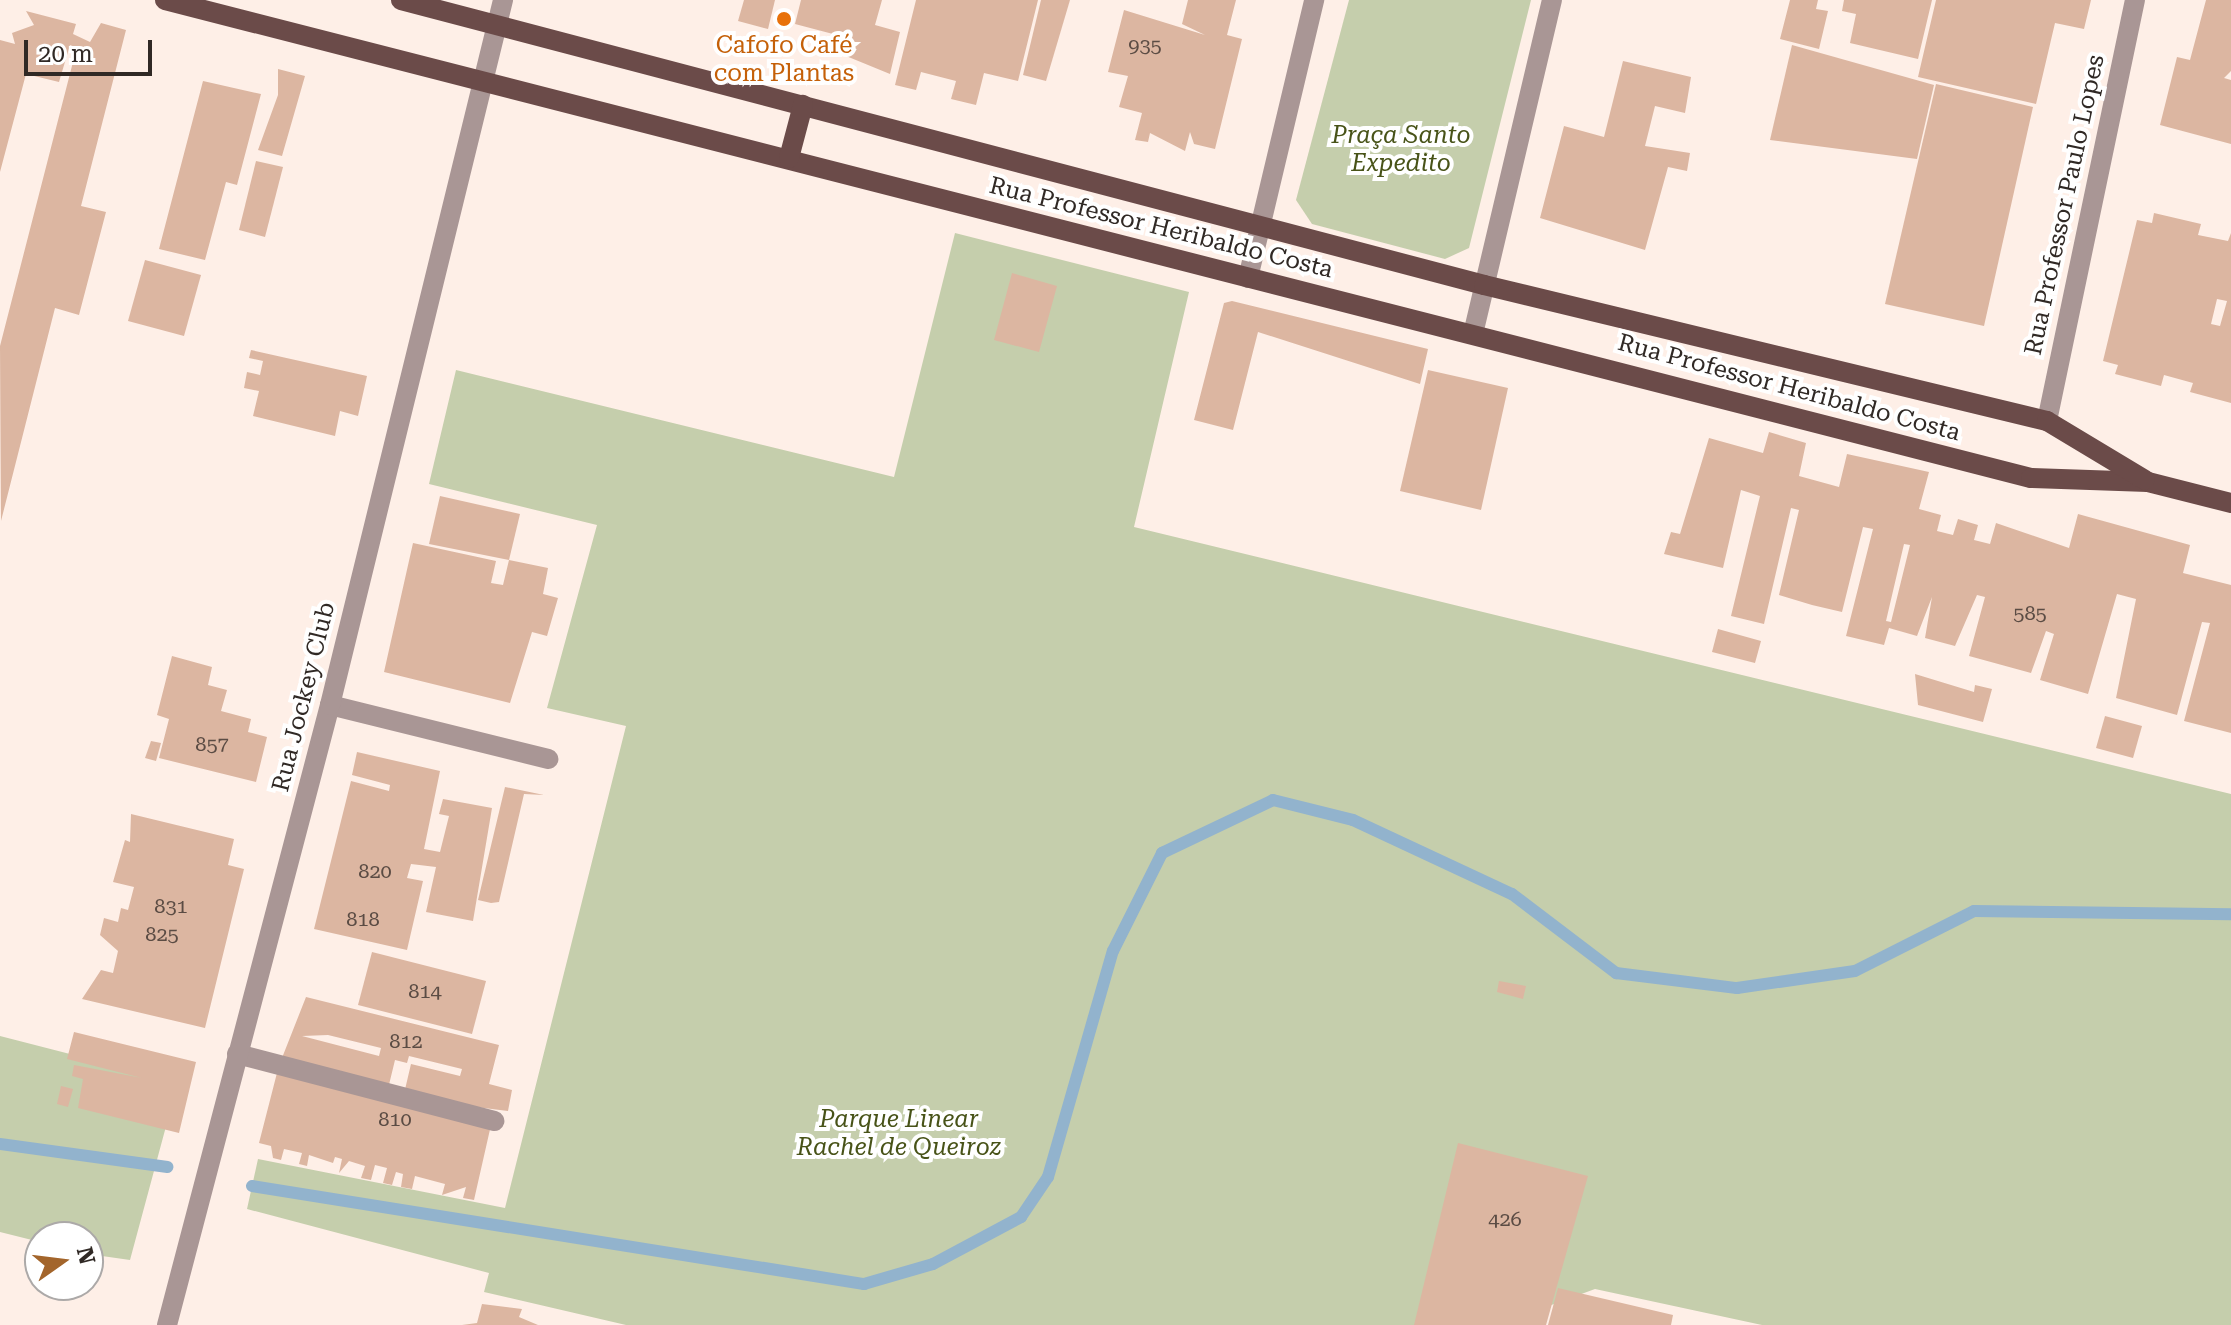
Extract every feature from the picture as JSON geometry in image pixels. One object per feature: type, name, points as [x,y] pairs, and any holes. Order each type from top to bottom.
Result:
[{"type":"main road","name":"Rua Professor Heribaldo Costa","points":[[165,0],[2031,478],[2148,482],[2231,503]]},
{"type":"main road","name":"Rua Professor Heribaldo Costa","points":[[401,0],[1484,285],[2047,421],[2148,482]]},
{"type":"main road","points":[[789,158],[803,105]]},
{"type":"street","name":"Rua Jockey Club","points":[[167,1325],[330,705],[479,78],[503,0]]},
{"type":"street","points":[[1248,278],[1258,224],[1314,0]]},
{"type":"street","points":[[1473,334],[1552,0]]},
{"type":"street","name":"Rua Professor Paulo Lopes","points":[[2047,421],[2135,0]]},
{"type":"street","points":[[330,705],[548,759]]},
{"type":"street","points":[[237,1054],[494,1121]]},
{"type":"green space","name":"Praça Santo Expedito","points":[[1349,0],[1531,0],[1469,248],[1445,259],[1312,224],[1296,200]]},
{"type":"green space","name":"Parque Linear Rachel de Queiroz","points":[[955,233],[1189,292],[1134,527],[2231,794],[2231,1325],[1762,1325],[1595,1289],[1497,1325],[626,1325],[484,1292],[489,1273],[247,1209],[258,1159],[505,1208],[626,726],[547,708],[597,525],[429,484],[456,370],[894,477]]},
{"type":"green space","points":[[0,1036],[171,1080],[175,1093],[130,1260],[104,1256],[104,1221],[24,1221],[24,1238],[0,1232]]},
{"type":"building","points":[[744,0],[775,0],[768,29],[738,21]]},
{"type":"building","points":[[801,0],[882,0],[875,25],[900,32],[890,74],[829,49],[833,34],[795,24]]},
{"type":"building","points":[[916,0],[1038,0],[1018,81],[984,73],[976,105],[951,99],[956,81],[921,72],[916,90],[895,85]]},
{"type":"building","points":[[1041,0],[1070,0],[1046,81],[1023,75]]},
{"type":"building","points":[[1188,0],[1236,0],[1227,35],[1242,39],[1215,149],[1194,144],[1190,132],[1185,151],[1150,133],[1148,142],[1135,140],[1142,113],[1119,107],[1128,76],[1108,72],[1124,10],[1205,35],[1182,24]]},
{"type":"building","points":[[1790,0],[1818,0],[1816,9],[1828,11],[1819,49],[1780,39]]},
{"type":"building","points":[[1844,0],[1932,0],[1918,59],[1850,43],[1856,14],[1842,11]]},
{"type":"building","points":[[1936,0],[2091,0],[2084,29],[2055,23],[2036,104],[1918,77]]},
{"type":"building","points":[[2206,0],[2231,0],[2231,71],[2224,78],[2231,80],[2231,144],[2160,125],[2177,57],[2190,60]]},
{"type":"building","points":[[26,11],[76,24],[73,34],[90,42],[101,23],[126,30],[81,206],[106,212],[79,315],[55,308],[1,521],[0,346],[74,58],[85,61],[88,52],[70,45],[59,82],[26,74],[0,172],[0,40],[15,44],[12,33],[34,25]]},
{"type":"building","points":[[1792,45],[1934,85],[1917,159],[1770,140]]},
{"type":"building","points":[[1623,61],[1691,77],[1685,113],[1655,106],[1645,146],[1690,153],[1687,171],[1668,167],[1645,250],[1540,218],[1564,126],[1604,137]]},
{"type":"building","points":[[278,69],[305,76],[282,156],[258,150],[278,95]]},
{"type":"building","points":[[203,81],[261,94],[237,185],[226,182],[205,260],[159,249]]},
{"type":"building","points":[[1936,84],[2033,107],[1984,326],[1885,304]]},
{"type":"building","points":[[256,161],[283,167],[265,237],[239,230]]},
{"type":"building","points":[[2154,213],[2201,224],[2198,235],[2228,241],[2231,233],[2231,403],[2190,392],[2193,383],[2164,375],[2161,386],[2115,374],[2118,365],[2103,361],[2137,220],[2152,223]],"holes":[[[2217,299],[2227,301],[2220,326],[2211,324]]]},
{"type":"building","points":[[145,260],[201,275],[184,336],[128,321]]},
{"type":"building","points":[[1012,273],[1057,286],[1039,352],[994,340]]},
{"type":"building","points":[[1232,301],[1428,349],[1420,384],[1258,332],[1233,430],[1194,420],[1224,303]]},
{"type":"building","points":[[251,350],[367,376],[358,416],[340,411],[335,436],[253,416],[259,391],[244,388],[247,372],[260,375],[263,361],[249,358]]},
{"type":"building","points":[[1428,370],[1508,388],[1481,510],[1400,491]]},
{"type":"building","points":[[1769,432],[1806,443],[1799,476],[1839,487],[1847,454],[1929,472],[1919,509],[1941,515],[1937,531],[1953,535],[1958,519],[1978,525],[1974,540],[1990,544],[1996,523],[2069,548],[2078,514],[2190,545],[2183,573],[2231,585],[2231,733],[2184,721],[2210,623],[2202,622],[2177,715],[2116,698],[2136,599],[2117,594],[2088,694],[2040,680],[2054,634],[2046,631],[2031,673],[1969,656],[1985,597],[1977,595],[1955,646],[1925,638],[1932,597],[1917,636],[1889,628],[1884,645],[1846,636],[1873,529],[1863,527],[1842,612],[1812,605],[1779,595],[1799,510],[1791,508],[1764,624],[1731,616],[1760,496],[1741,490],[1723,568],[1664,554],[1671,532],[1680,534],[1709,438],[1763,453]],"holes":[[[1904,544],[1910,545],[1891,622],[1886,621]]]},
{"type":"building","points":[[440,496],[520,514],[509,560],[429,544]]},
{"type":"building","points":[[413,543],[496,561],[491,583],[503,585],[509,560],[548,568],[543,594],[558,598],[547,636],[532,632],[510,703],[384,672]]},
{"type":"building","points":[[1718,629],[1761,641],[1755,663],[1712,652]]},
{"type":"building","points":[[172,656],[212,667],[208,685],[227,690],[221,711],[251,719],[248,732],[267,737],[256,782],[159,758],[169,719],[157,715]]},
{"type":"building","points":[[1915,674],[1974,692],[1975,685],[1992,689],[1983,722],[1918,705]]},
{"type":"building","points":[[2105,716],[2142,726],[2133,758],[2096,748]]},
{"type":"building","points":[[151,741],[161,743],[156,761],[145,758]]},
{"type":"building","points":[[357,752],[440,771],[424,849],[440,852],[449,816],[439,814],[443,799],[492,808],[473,921],[426,912],[436,867],[411,864],[407,878],[423,881],[407,950],[314,929],[351,781],[389,791],[390,785],[352,775]]},
{"type":"building","points":[[505,787],[544,795],[524,794],[499,902],[491,903],[478,900]]},
{"type":"building","points":[[131,814],[234,839],[228,865],[244,869],[205,1028],[82,999],[101,970],[113,973],[118,951],[100,935],[104,918],[118,922],[121,908],[128,910],[134,887],[113,882],[125,840],[130,842]]},
{"type":"building","points":[[372,952],[486,981],[472,1034],[358,1005]]},
{"type":"building","points":[[1499,981],[1526,986],[1523,999],[1497,992]]},
{"type":"building","points":[[306,997],[499,1045],[489,1084],[512,1090],[508,1111],[403,1098],[411,1064],[460,1076],[462,1069],[409,1056],[407,1063],[395,1060],[387,1093],[280,1063]],"holes":[[[328,1035],[381,1048],[379,1056],[302,1036]]]},
{"type":"building","points":[[74,1032],[196,1062],[179,1133],[78,1108],[83,1079],[72,1076],[74,1065],[142,1078],[67,1059]]},
{"type":"building","points":[[278,1069],[491,1125],[474,1200],[463,1198],[466,1187],[442,1195],[445,1184],[415,1176],[412,1189],[401,1187],[403,1174],[396,1172],[392,1185],[383,1183],[387,1168],[375,1165],[371,1180],[361,1178],[365,1166],[349,1161],[339,1173],[342,1159],[335,1157],[333,1163],[309,1155],[307,1166],[299,1164],[302,1153],[284,1149],[281,1160],[273,1158],[271,1146],[259,1143]]},
{"type":"building","points":[[61,1086],[73,1089],[68,1107],[57,1104]]},
{"type":"building","points":[[1458,1143],[1588,1176],[1546,1325],[1414,1325]]},
{"type":"building","points":[[1558,1288],[1673,1315],[1671,1325],[1548,1325]]},
{"type":"building","points":[[482,1304],[522,1309],[519,1317],[538,1325],[462,1325],[477,1323]]},
{"type":"waterway","points":[[252,1186],[864,1284],[933,1264],[1021,1217],[1048,1177],[1113,951],[1162,853],[1273,800],[1353,820],[1512,894],[1616,973],[1737,988],[1855,971],[1974,911],[2231,914]]},
{"type":"waterway","points":[[0,1144],[167,1167]]},
{"type":"place","name":"Cafofo Café com Plantas","points":[[784,19]]}]
